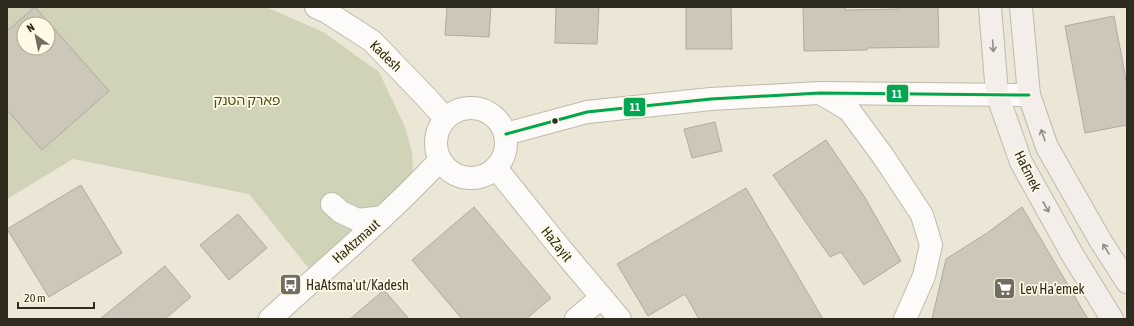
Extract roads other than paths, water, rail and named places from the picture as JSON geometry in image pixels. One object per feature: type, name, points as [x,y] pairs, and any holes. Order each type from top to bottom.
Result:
[{"type":"main road","name":"HaEmek","points":[[990,7],[997,94],[1021,162],[1072,254],[1112,319]]},
{"type":"main road","name":"HaEmek","points":[[1021,7],[1029,95],[1047,146],[1100,240],[1127,282]]},
{"type":"street","name":"Kadesh","points":[[316,7],[327,12],[372,41],[446,118]]},
{"type":"street","points":[[506,134],[587,112],[711,99],[820,93],[1029,95]]},
{"type":"street","points":[[820,93],[849,110],[883,156],[922,214],[931,245],[924,276],[905,319]]},
{"type":"street","points":[[475,107],[486,110],[502,124],[506,134],[507,143],[502,161],[496,168],[477,178],[466,178],[455,175],[446,169],[440,160],[436,149],[436,138],[439,127],[454,111],[464,108],[475,107]]},
{"type":"street","name":"HaAtzmaut","points":[[270,319],[383,217],[440,160]]},
{"type":"street","name":"HaZayit","points":[[496,168],[601,298],[620,319]]},
{"type":"street","points":[[332,204],[341,212],[358,220],[383,217]]},
{"type":"street","points":[[576,319],[601,298]]},
{"type":"place","name":"HaAtsma'ut/Kadesh","points":[[290,285]]},
{"type":"place","name":"Lev Ha'emek","points":[[1004,289]]},
{"type":"park label","name":"פארק הטנק","points":[[247,100]]}]
